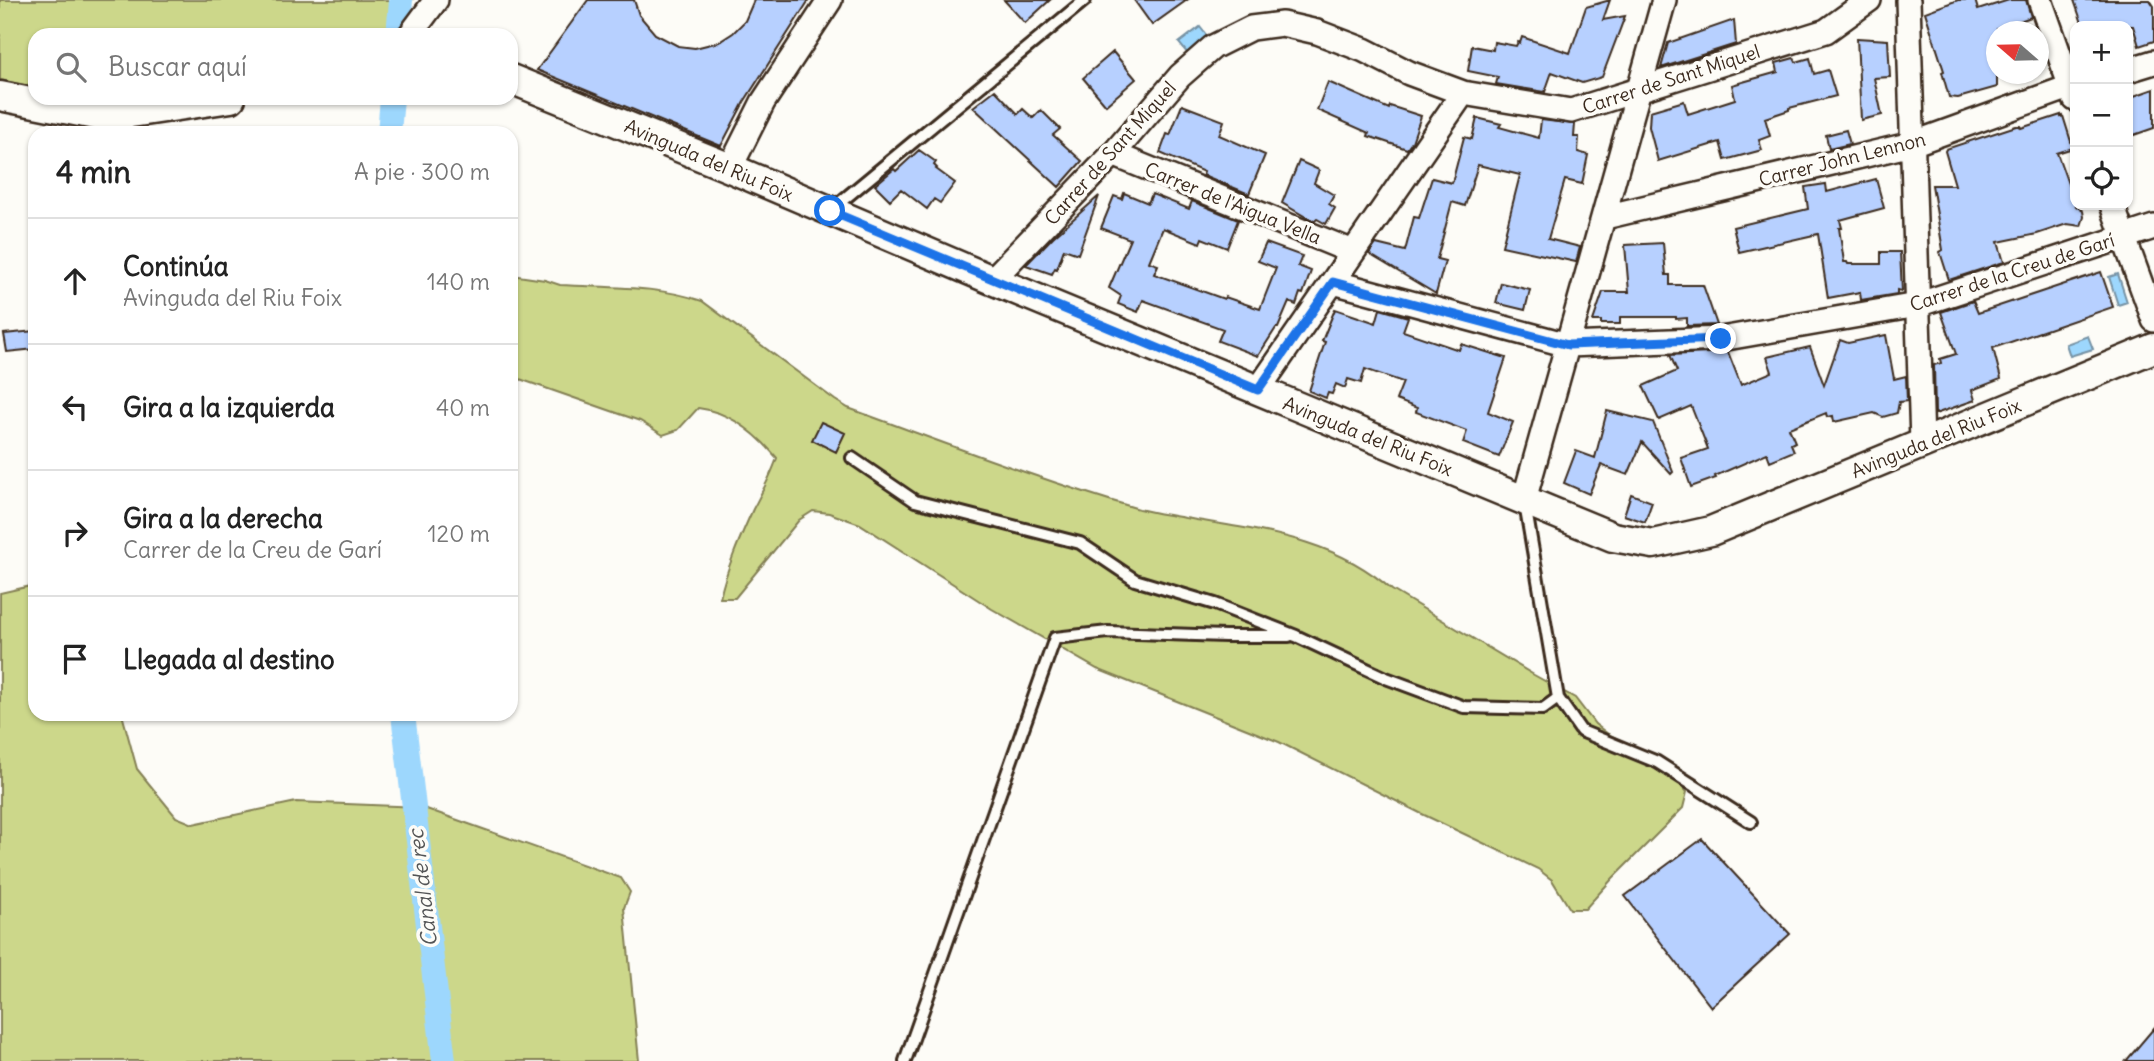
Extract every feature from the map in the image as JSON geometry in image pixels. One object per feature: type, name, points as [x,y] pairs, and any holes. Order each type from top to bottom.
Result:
[{"type":"street","points":[[415,28],[436,0]]},
{"type":"street","points":[[730,168],[763,102],[831,0]]},
{"type":"street","points":[[1524,500],[1664,0]]},
{"type":"street","name":"Carrer de Sant Miquel","points":[[992,280],[1113,153],[1180,76],[1213,47],[1251,28],[1282,24],[1317,32],[1364,50],[1409,73],[1463,93],[1571,111],[1826,31],[1869,0]]},
{"type":"street","points":[[1908,0],[1922,443]]},
{"type":"street","points":[[2040,0],[2072,84]]},
{"type":"street","points":[[2133,68],[2154,62]]},
{"type":"street","name":"Avinguda del Riu Foix","points":[[518,82],[1613,537],[1653,544],[1712,531],[2154,348]]},
{"type":"street","name":"Carrer John Lennon","points":[[1605,217],[1912,144],[2070,91]]},
{"type":"street","points":[[1258,390],[1463,93]]},
{"type":"street","points":[[0,96],[28,102]]},
{"type":"street","points":[[45,105],[105,117],[185,105]]},
{"type":"street","name":"Carrer de l'Aigua Vella","points":[[1113,153],[1353,252]]},
{"type":"street","points":[[2114,210],[2154,320]]},
{"type":"street","name":"Carrer de la Creu de Garí","points":[[1333,282],[1568,345],[1721,339],[1917,304],[2154,227]]},
{"type":"lane","points":[[830,211],[1085,0]]},
{"type":"lane","points":[[852,458],[915,501],[1080,543],[1135,580],[1215,604],[1296,636],[1386,678],[1464,707],[1543,709],[1558,698]]},
{"type":"lane","points":[[1524,500],[1558,698],[1581,731],[1657,762],[1751,822]]},
{"type":"lane","points":[[905,1061],[1055,638],[1108,632],[1296,636]]},
{"type":"green space","points":[[0,0],[412,0],[388,28],[28,28],[28,86],[0,80]]},
{"type":"green space","points":[[518,276],[560,285],[667,292],[702,301],[848,408],[1102,498],[1162,514],[1294,539],[1345,558],[1392,590],[1575,698],[1595,724],[1608,734],[1640,750],[1677,780],[1687,792],[1683,808],[1585,909],[1570,909],[1552,880],[1538,869],[1279,742],[1097,669],[992,609],[860,524],[829,513],[813,511],[799,520],[735,598],[720,598],[739,542],[777,458],[742,426],[710,410],[698,408],[678,430],[663,435],[640,421],[518,378]]},
{"type":"green space","points":[[28,587],[28,721],[124,721],[137,769],[176,817],[193,824],[296,802],[421,807],[621,878],[630,892],[624,908],[639,1061],[0,1061],[0,593]]},
{"type":"water","points":[[1200,27],[1208,37],[1188,54],[1179,43]]},
{"type":"water","points":[[2118,274],[2127,302],[2118,305],[2109,277]]},
{"type":"water","points":[[2088,336],[2093,349],[2070,356],[2066,344]]},
{"type":"building","points":[[588,0],[634,0],[639,15],[655,34],[678,46],[695,48],[719,42],[733,33],[745,21],[754,0],[809,0],[744,102],[721,146],[537,70]]},
{"type":"building","points":[[1004,0],[1050,0],[1025,23]]},
{"type":"building","points":[[1134,0],[1187,0],[1152,25]]},
{"type":"building","points":[[1610,0],[1603,20],[1625,16],[1602,77],[1582,83],[1552,72],[1545,92],[1496,84],[1498,77],[1468,71],[1472,46],[1493,50],[1494,42],[1516,46],[1522,37],[1570,53],[1586,7]]},
{"type":"building","points":[[1958,0],[1975,0],[1978,10],[2009,0],[2026,0],[2031,17],[2020,21],[1986,21],[1986,84],[1997,84],[1997,87],[1958,98],[1949,97],[1942,72],[1944,71],[1925,12]]},
{"type":"building","points":[[2074,0],[2150,0],[2154,6],[2154,41],[2139,46],[2133,21],[2081,21]]},
{"type":"building","points":[[1734,20],[1736,44],[1661,68],[1668,43]]},
{"type":"building","points":[[1857,38],[1888,40],[1890,77],[1874,78],[1882,115],[1861,120]]},
{"type":"building","points":[[1113,52],[1136,79],[1106,105],[1083,78]]},
{"type":"building","points":[[1794,58],[1796,62],[1810,58],[1814,74],[1828,70],[1836,96],[1789,108],[1765,118],[1770,136],[1759,140],[1762,150],[1725,160],[1720,142],[1658,161],[1649,127],[1650,111],[1684,101],[1688,114],[1735,99],[1732,85],[1778,72],[1776,63]]},
{"type":"building","points":[[1328,82],[1389,109],[1390,106],[1421,116],[1407,149],[1368,136],[1369,133],[1317,110]]},
{"type":"building","points":[[2154,89],[2154,128],[2133,135],[2133,96]]},
{"type":"building","points":[[995,90],[1018,114],[1023,109],[1033,118],[1041,110],[1060,129],[1053,135],[1082,161],[1059,187],[973,107]]},
{"type":"building","points":[[1182,105],[1224,121],[1219,135],[1265,155],[1249,194],[1160,153]]},
{"type":"building","points":[[2063,116],[2070,138],[2070,149],[2057,153],[2070,189],[2070,210],[2083,211],[2081,226],[2067,224],[2037,234],[1998,242],[2004,262],[1949,280],[1940,252],[1943,250],[1932,185],[1955,185],[1945,151],[2016,126],[2021,128]]},
{"type":"building","points":[[1477,118],[1539,138],[1541,120],[1575,124],[1574,137],[1579,137],[1578,152],[1588,155],[1582,184],[1565,180],[1548,239],[1580,247],[1576,262],[1502,246],[1520,175],[1478,165],[1465,206],[1452,202],[1437,259],[1445,261],[1436,294],[1369,254],[1376,244],[1405,251],[1414,217],[1419,218],[1432,178],[1452,183],[1464,137],[1472,139]]},
{"type":"building","points":[[1846,130],[1850,144],[1829,149],[1826,135]]},
{"type":"building","points":[[919,150],[936,162],[936,169],[955,183],[940,203],[934,199],[927,209],[901,189],[890,200],[875,185],[894,169],[896,171]]},
{"type":"building","points":[[1299,161],[1319,170],[1314,183],[1334,195],[1329,204],[1335,208],[1326,224],[1317,219],[1311,220],[1282,203]]},
{"type":"building","points":[[1876,179],[1884,208],[1840,220],[1844,262],[1881,264],[1881,252],[1900,252],[1902,291],[1897,290],[1897,294],[1861,300],[1860,292],[1828,298],[1818,234],[1739,252],[1733,227],[1808,209],[1805,187],[1826,184],[1827,192]]},
{"type":"building","points":[[1124,193],[1148,203],[1152,194],[1189,209],[1192,201],[1238,220],[1227,248],[1202,238],[1200,243],[1163,228],[1149,262],[1158,265],[1154,274],[1224,299],[1225,297],[1260,309],[1276,268],[1258,261],[1266,243],[1302,256],[1298,266],[1311,271],[1303,294],[1300,293],[1296,305],[1289,302],[1278,328],[1258,356],[1218,341],[1223,329],[1143,300],[1138,312],[1118,304],[1121,296],[1109,288],[1130,239],[1101,228],[1114,196],[1122,199]]},
{"type":"building","points":[[1099,196],[1078,254],[1064,249],[1057,269],[1055,268],[1052,274],[1026,265],[1053,237]]},
{"type":"building","points":[[1663,243],[1666,275],[1670,275],[1670,285],[1703,285],[1717,325],[1687,326],[1687,318],[1676,317],[1620,317],[1620,324],[1593,321],[1603,292],[1629,292],[1625,245]]},
{"type":"building","points":[[2101,272],[2113,307],[1993,348],[2001,379],[1972,390],[1975,400],[1935,414],[1934,365],[1941,363],[1940,359],[1956,354],[1941,312],[1973,301],[1978,313]]},
{"type":"building","points":[[1501,283],[1530,290],[1525,310],[1496,303]]},
{"type":"building","points":[[1335,309],[1376,323],[1380,309],[1408,317],[1403,331],[1459,350],[1461,344],[1506,358],[1488,412],[1513,422],[1499,457],[1463,443],[1467,431],[1416,412],[1417,408],[1396,400],[1403,382],[1365,369],[1361,383],[1348,379],[1345,388],[1336,384],[1332,394],[1328,393],[1326,398],[1309,391],[1325,342],[1322,341]]},
{"type":"building","points":[[28,332],[28,350],[7,352],[4,334]]},
{"type":"building","points":[[1886,335],[1894,379],[1906,376],[1907,401],[1899,402],[1897,413],[1883,417],[1874,413],[1834,422],[1833,416],[1827,417],[1826,413],[1789,428],[1795,442],[1791,444],[1794,451],[1770,461],[1767,453],[1691,487],[1681,458],[1708,449],[1691,406],[1659,420],[1643,386],[1677,371],[1670,355],[1728,352],[1741,385],[1772,372],[1767,357],[1810,347],[1824,385],[1840,340],[1848,343]]},
{"type":"building","points":[[1607,411],[1653,422],[1673,472],[1671,474],[1642,442],[1628,475],[1601,465],[1589,494],[1564,483],[1576,451],[1595,458]]},
{"type":"building","points":[[821,422],[845,433],[836,452],[812,440]]},
{"type":"building","points":[[1631,494],[1652,502],[1645,522],[1624,515]]},
{"type":"building","points":[[1702,839],[1790,934],[1711,1007],[1625,896]]},
{"type":"building","points":[[2154,1028],[2154,1061],[2126,1061]]},
{"type":"waterway","name":"Canal de rec","points":[[399,28],[401,0]]},
{"type":"waterway","name":"Canal de rec","points":[[390,126],[391,105]]},
{"type":"waterway","name":"Canal de rec","points":[[404,721],[444,1061]]},
{"type":"route","points":[[830,211],[1258,390],[1333,282],[1568,345],[1721,339]]}]
